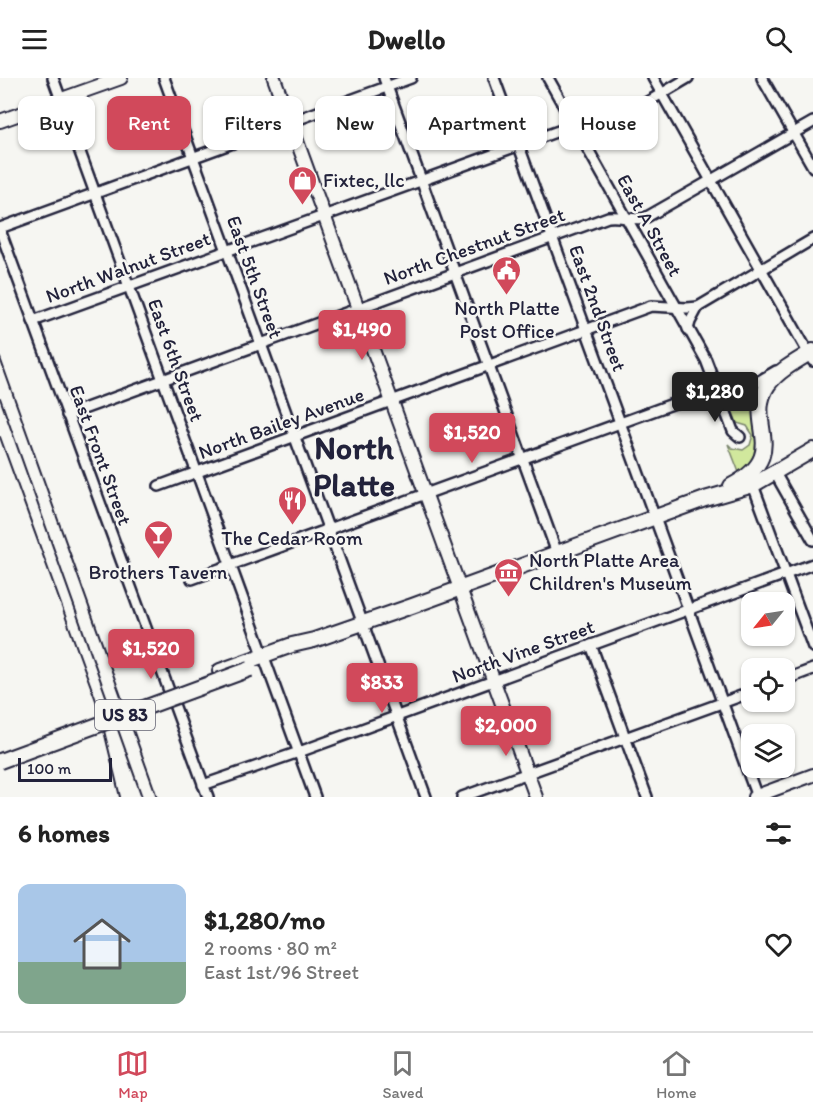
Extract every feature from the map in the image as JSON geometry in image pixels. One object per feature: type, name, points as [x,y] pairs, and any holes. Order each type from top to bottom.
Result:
[{"type":"highway","name":"US 83","points":[[0,761],[249,665],[292,645],[363,623],[705,499],[747,477],[762,459],[765,442],[762,403],[765,391],[773,380],[795,363],[812,355]]},
{"type":"highway","points":[[705,499],[753,485],[813,450]]},
{"type":"highway","name":"US 83","points":[[0,752],[249,665]]},
{"type":"main road","points":[[70,96],[121,78]]},
{"type":"main road","points":[[274,78],[281,96]]},
{"type":"main road","points":[[0,121],[18,114]]},
{"type":"main road","points":[[300,150],[536,797]]},
{"type":"main road","points":[[756,797],[813,775]]},
{"type":"street","name":"East 6th Street","points":[[53,78],[60,96]]},
{"type":"street","name":"East 5th Street","points":[[164,78],[426,797]]},
{"type":"street","points":[[303,117],[386,82],[411,78]]},
{"type":"street","name":"East 2nd Street","points":[[494,78],[501,96]]},
{"type":"street","name":"East A Street","points":[[548,78],[559,97]]},
{"type":"street","points":[[652,78],[812,355]]},
{"type":"street","points":[[658,96],[688,78]]},
{"type":"street","points":[[762,78],[813,167]]},
{"type":"street","points":[[386,82],[557,553]]},
{"type":"street","name":"North Chestnut Street","points":[[67,415],[608,217],[618,215],[637,220],[645,218],[813,122]]},
{"type":"street","name":"East 6th Street","points":[[79,150],[315,797]]},
{"type":"street","points":[[0,229],[94,192],[214,150]]},
{"type":"street","name":"North Walnut Street","points":[[33,321],[503,150]]},
{"type":"street","name":"East 2nd Street","points":[[521,150],[756,797]]},
{"type":"street","name":"East A Street","points":[[588,150],[706,360],[733,431],[740,437]]},
{"type":"street","name":"East Front Street","points":[[0,229],[208,797]]},
{"type":"street","points":[[688,329],[698,307],[813,239]]},
{"type":"street","name":"North Bailey Avenue","points":[[159,486],[588,330],[651,306],[668,294]]},
{"type":"street","name":"North Bailey Avenue","points":[[651,306],[698,307]]},
{"type":"street","points":[[192,579],[708,391],[749,387],[789,363],[795,363]]},
{"type":"street","points":[[775,473],[813,540]]},
{"type":"street","points":[[753,485],[813,647]]},
{"type":"street","name":"North Vine Street","points":[[203,785],[813,564]]},
{"type":"street","points":[[591,645],[647,797]]},
{"type":"street","points":[[795,676],[813,669]]},
{"type":"street","points":[[462,797],[741,696]]},
{"type":"green space","points":[[762,385],[758,444],[754,455],[740,475],[728,444],[732,448],[743,450],[750,445],[753,435],[747,426],[737,423],[728,400],[733,394]]},
{"type":"railway","points":[[0,358],[157,797]]},
{"type":"railway","points":[[0,398],[142,797]]},
{"type":"railway","points":[[0,437],[98,706],[120,797]]},
{"type":"place","name":"Fixtec, llc","points":[[302,206]]},
{"type":"place","name":"North Platte Post Office","points":[[507,296]]},
{"type":"place","name":"The Cedar Room","points":[[292,526]]},
{"type":"place","name":"Brothers Tavern","points":[[158,560]]},
{"type":"place","name":"North Platte Area Children's Museum","points":[[508,598]]},
{"type":"district","name":"North Platte","points":[[354,466]]}]
